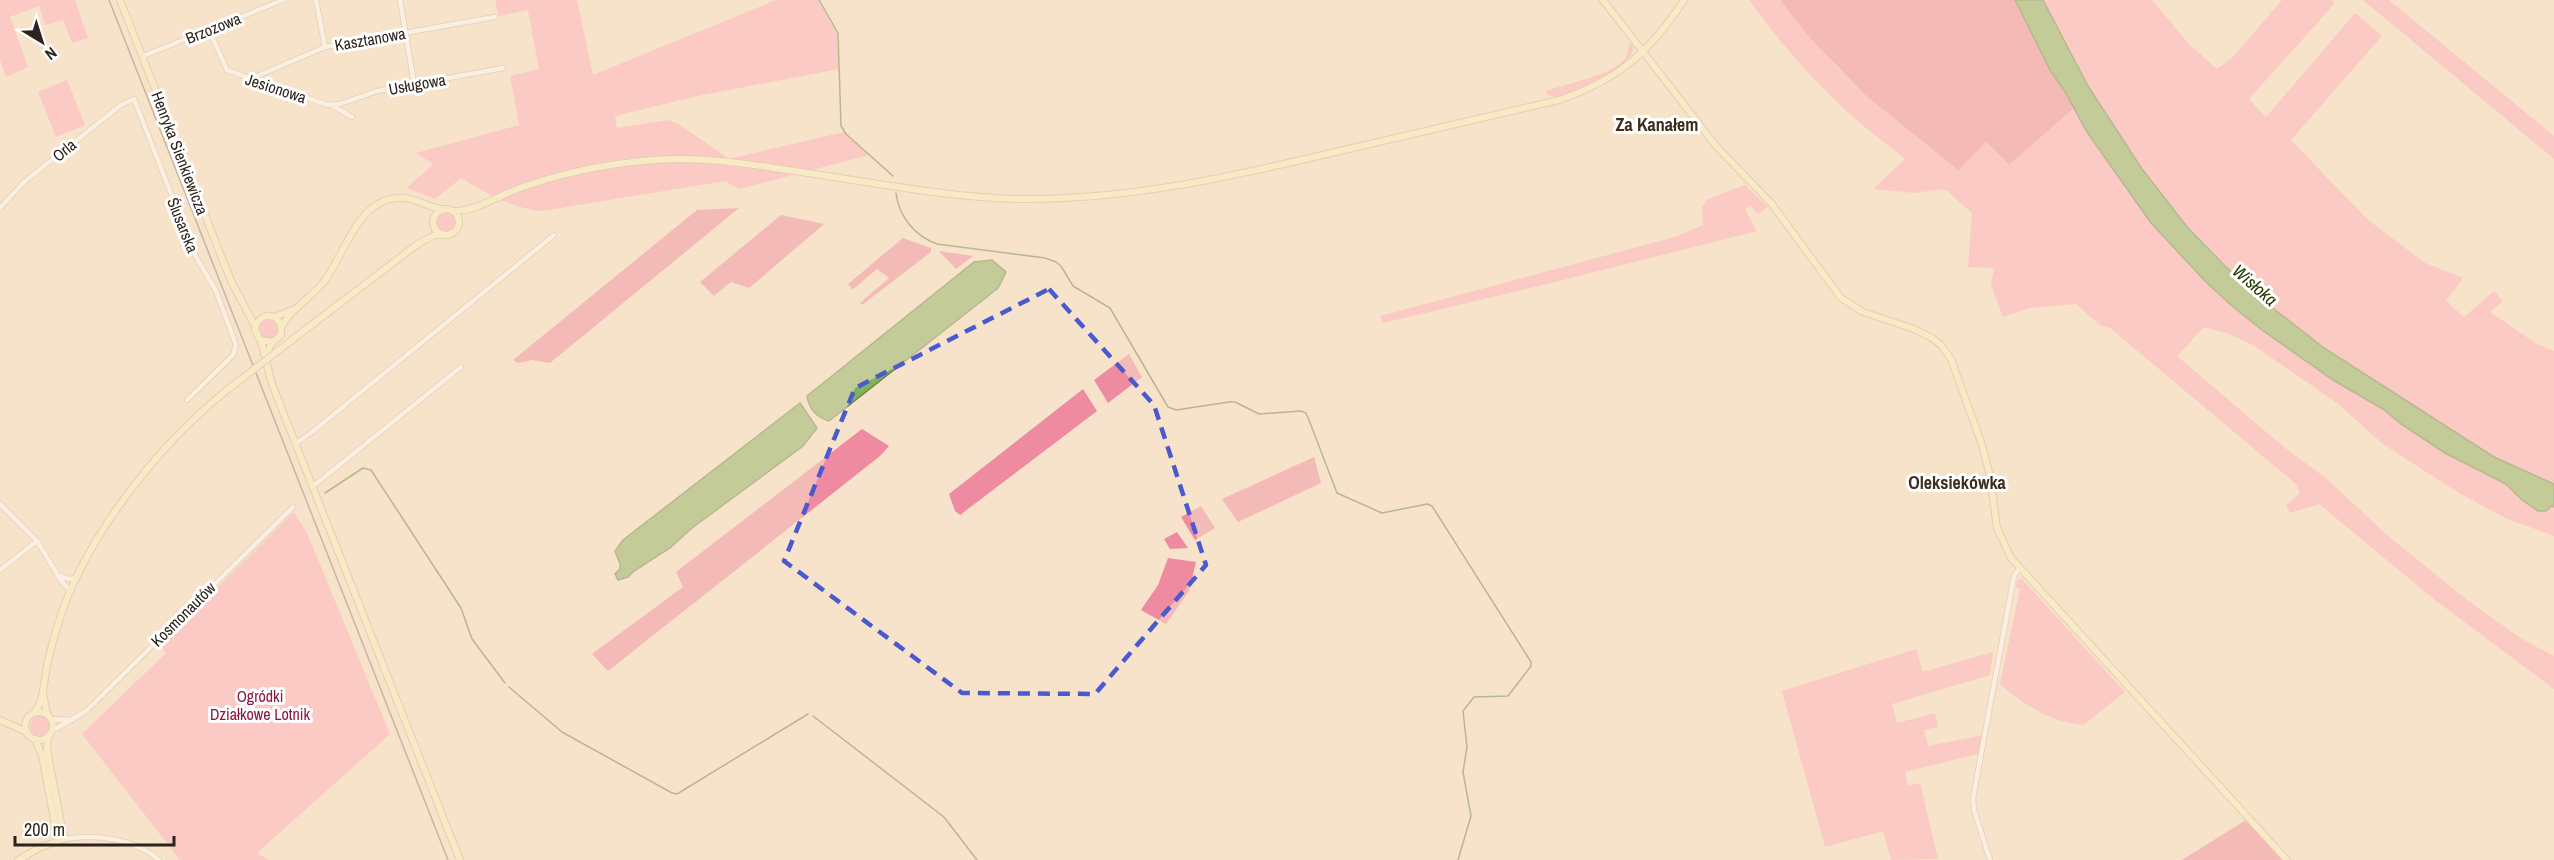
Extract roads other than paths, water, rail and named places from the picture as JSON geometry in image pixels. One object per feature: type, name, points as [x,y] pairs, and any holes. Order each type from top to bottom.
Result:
[{"type":"main road","name":"Henryka Sienkiewicza","points":[[120,0],[231,281],[255,326]]},
{"type":"main road","points":[[1603,0],[1716,146],[1771,203],[1841,298],[1863,312],[1914,329],[1941,345],[1951,359],[1982,446],[2001,540],[2019,568],[2287,860]]},
{"type":"main road","points":[[267,362],[270,346],[281,335],[284,323],[323,283],[361,220],[370,209],[382,202],[397,198],[421,202],[441,210],[454,211],[476,206],[511,191],[557,176],[632,162],[674,159],[734,162],[917,189],[992,197],[1080,198],[1165,189],[1228,177],[1558,100],[1592,88],[1610,78],[1642,52],[1684,0]]},
{"type":"main road","points":[[421,202],[441,235]]},
{"type":"main road","points":[[8,723],[27,720],[34,713],[42,693],[53,639],[78,577],[116,512],[147,469],[186,425],[227,390],[419,243],[441,235],[453,234],[459,222],[476,206]]},
{"type":"main road","points":[[419,243],[441,210]]},
{"type":"main road","points":[[454,211],[459,222]]},
{"type":"main road","name":"Henryka Sienkiewicza","points":[[244,304],[255,314],[263,316]]},
{"type":"main road","points":[[300,306],[280,317],[263,316],[255,326],[255,332],[261,340],[272,384],[295,444],[460,860]]},
{"type":"main road","points":[[275,317],[282,328]]},
{"type":"main road","points":[[261,340],[273,342]]},
{"type":"main road","points":[[42,693],[49,716],[50,734],[47,750],[61,840]]},
{"type":"main road","points":[[34,713],[49,716]]},
{"type":"main road","points":[[0,720],[28,733],[35,739],[42,755],[61,840]]},
{"type":"main road","points":[[27,720],[28,733]]},
{"type":"main road","points":[[35,739],[50,734]]},
{"type":"main road","points":[[18,860],[39,848],[61,840]]},
{"type":"street","name":"Brzozowa","points":[[143,56],[283,0]]},
{"type":"street","points":[[316,0],[325,46]]},
{"type":"street","points":[[400,0],[414,84]]},
{"type":"street","name":"Kasztanowa","points":[[254,80],[257,76],[325,46],[495,17]]},
{"type":"street","name":"Jesionowa","points":[[209,30],[227,70],[333,106],[352,117]]},
{"type":"street","name":"Usługowa","points":[[333,106],[377,91],[503,68]]},
{"type":"street","name":"Orla","points":[[0,208],[24,182],[121,105],[134,99]]},
{"type":"street","name":"Ślusarska","points":[[134,99],[195,255],[216,291],[236,348],[233,355],[188,400]]},
{"type":"street","points":[[295,444],[302,441],[554,235]]},
{"type":"street","points":[[312,487],[461,367]]},
{"type":"street","points":[[0,504],[37,541],[71,592]]},
{"type":"street","name":"Kosmonautów","points":[[50,734],[86,711],[293,507]]},
{"type":"street","points":[[0,570],[37,541]]},
{"type":"street","points":[[1990,860],[1974,810],[1973,798],[2000,639],[2014,576],[2019,568]]},
{"type":"street","points":[[59,576],[69,579],[78,577]]},
{"type":"street","points":[[49,716],[72,720]]},
{"type":"street","points":[[61,840],[91,837],[113,839],[136,846],[159,860]]},
{"type":"waterway","points":[[819,0],[838,33],[841,126],[846,134],[893,176]]},
{"type":"waterway","points":[[896,193],[904,218],[915,231],[937,244],[1045,258],[1056,262],[1073,286],[1110,308],[1168,407],[1176,410],[1235,402],[1259,414],[1301,411],[1306,413],[1337,493],[1382,513],[1427,504],[1432,506],[1531,662],[1531,666],[1508,696],[1474,697],[1463,711],[1467,747],[1463,772],[1471,816],[1458,860]]},
{"type":"waterway","points":[[325,493],[363,468],[371,470],[461,608],[472,639],[505,683]]},
{"type":"waterway","points":[[509,687],[562,732],[677,794],[808,714]]},
{"type":"waterway","points":[[813,716],[944,817],[977,860]]},
{"type":"railway","points":[[109,0],[448,860]]},
{"type":"district","name":"Za Kanałem","points":[[1657,124]]},
{"type":"district","name":"Oleksiekówka","points":[[1957,482]]},
{"type":"water label","name":"Wisłoka","points":[[2255,285]]},
{"type":"park label","name":"Ogródki Działkowe Lotnik","points":[[260,705]]}]
